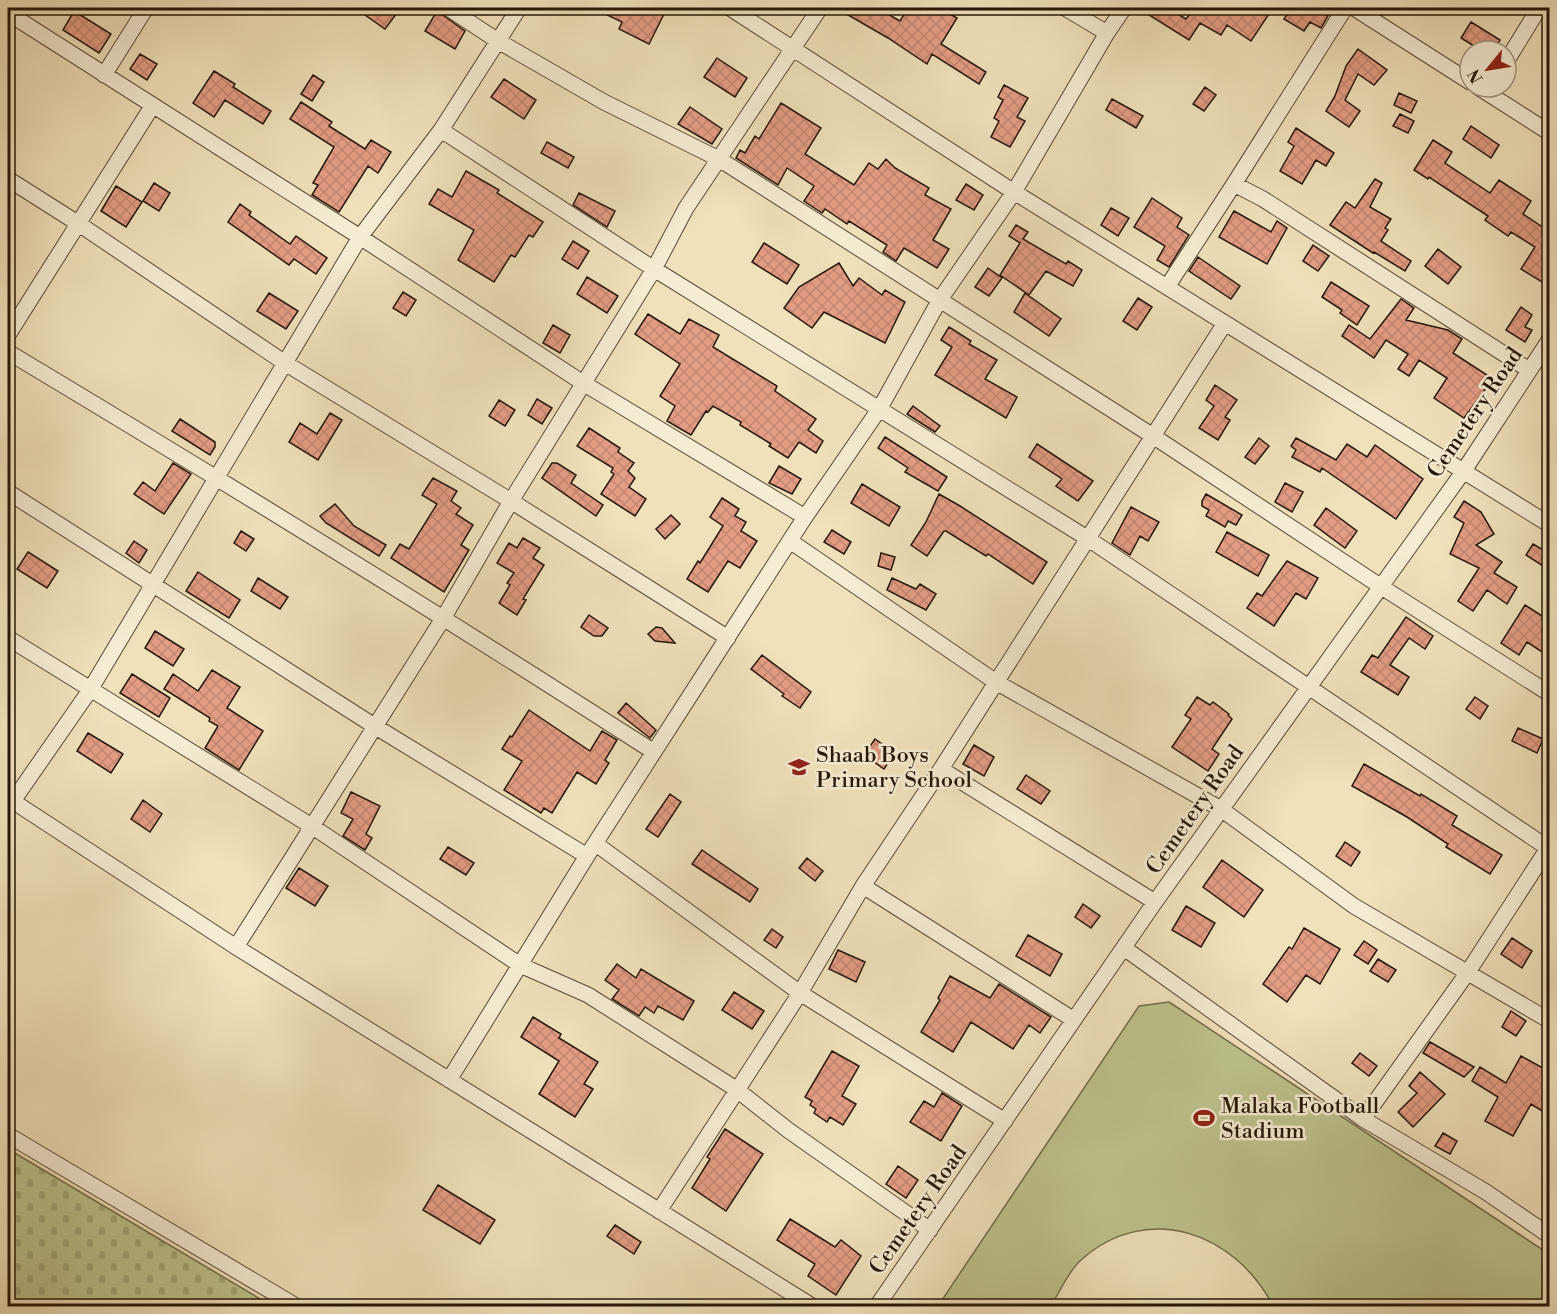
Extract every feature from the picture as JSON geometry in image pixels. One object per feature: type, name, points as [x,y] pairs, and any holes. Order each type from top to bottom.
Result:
[{"type":"street","points":[[104,75],[146,8]]},
{"type":"street","points":[[448,8],[498,41],[604,102],[719,159],[1153,436],[1380,586],[1550,694]]},
{"type":"street","points":[[519,8],[441,130],[360,237],[90,690],[10,800],[236,947],[812,1306]]},
{"type":"street","points":[[730,8],[1014,192],[1550,525]]},
{"type":"street","points":[[236,947],[444,617],[511,501],[654,269],[687,208],[820,8]]},
{"type":"street","points":[[1065,8],[1107,33]]},
{"type":"street","points":[[449,1080],[654,752],[805,518],[880,408],[939,301],[1014,192],[1124,8]]},
{"type":"street","points":[[1167,287],[1345,8]]},
{"type":"street","points":[[1354,8],[1458,74]]},
{"type":"street","points":[[1518,42],[1539,8]]},
{"type":"street","points":[[8,13],[360,237],[583,383],[805,518]]},
{"type":"street","points":[[1501,99],[1550,133]]},
{"type":"street","points":[[8,334],[153,105]]},
{"type":"street","points":[[441,130],[654,269],[1087,538],[1549,847],[1468,972],[1363,1119]]},
{"type":"street","points":[[8,179],[79,224],[285,363],[511,501],[728,638]]},
{"type":"street","points":[[1234,184],[1263,199],[1529,370]]},
{"type":"street","points":[[659,1211],[800,993],[863,885],[941,769],[1225,323]]},
{"type":"street","name":"Cemetery Road","points":[[878,1306],[1155,902],[1463,472],[1529,370],[1547,349]]},
{"type":"street","points":[[8,352],[444,617],[654,752]]},
{"type":"street","points":[[8,492],[376,727],[592,850],[800,993],[1005,1121]]},
{"type":"street","points":[[790,541],[996,682],[1221,809],[1354,906],[1550,1021]]},
{"type":"street","points":[[8,638],[313,827],[520,965],[588,995],[736,1089],[788,1130],[930,1230]]},
{"type":"street","points":[[941,769],[1155,902]]},
{"type":"street","points":[[863,885],[1074,1020]]},
{"type":"street","points":[[1124,948],[1363,1119],[1486,1192],[1550,1236]]},
{"type":"street","points":[[8,1135],[296,1306]]},
{"type":"green space","name":"Malaka Football Stadium","points":[[1169,1002],[1546,1252],[1550,1280],[1549,1294],[1544,1306],[1273,1306],[1257,1280],[1236,1259],[1213,1243],[1188,1233],[1161,1229],[1134,1232],[1107,1242],[1081,1260],[1068,1276],[1051,1306],[938,1306],[1139,1006]]},
{"type":"green space","points":[[8,1149],[272,1306],[8,1306]]},
{"type":"building","points":[[355,8],[390,8],[397,13],[385,29]]},
{"type":"building","points":[[593,8],[667,8],[649,44],[619,29],[622,22]]},
{"type":"building","points":[[836,8],[877,8],[900,21],[908,8],[940,8],[957,18],[941,44],[986,72],[979,84],[932,54],[927,64]]},
{"type":"building","points":[[1138,8],[1168,8],[1186,19],[1195,8],[1273,8],[1251,41],[1227,25],[1221,35],[1200,23],[1189,40]]},
{"type":"building","points":[[1286,8],[1318,8],[1328,16],[1321,28],[1310,22],[1304,31],[1284,19],[1290,10]]},
{"type":"building","points":[[74,11],[111,34],[99,53],[63,30]]},
{"type":"building","points":[[437,11],[465,31],[455,49],[425,31]]},
{"type":"building","points":[[1471,22],[1498,39],[1463,39],[1461,38]]},
{"type":"building","points":[[1358,49],[1387,70],[1374,85],[1358,74],[1345,100],[1360,111],[1349,127],[1326,111],[1335,96],[1346,66]]},
{"type":"building","points":[[140,54],[157,64],[147,80],[130,69]]},
{"type":"building","points":[[717,58],[747,78],[735,97],[704,77]]},
{"type":"building","points":[[214,71],[235,84],[233,87],[271,111],[263,124],[225,100],[214,117],[193,103]]},
{"type":"building","points":[[313,75],[324,82],[312,101],[301,94]]},
{"type":"building","points":[[504,79],[536,100],[524,119],[491,97]]},
{"type":"building","points":[[1004,85],[1028,98],[1017,117],[1025,121],[1010,147],[991,137],[999,121],[994,118],[1003,100],[998,97]]},
{"type":"building","points":[[1205,87],[1216,95],[1204,111],[1193,104]]},
{"type":"building","points":[[1399,93],[1417,101],[1411,113],[1394,105]]},
{"type":"building","points":[[1112,99],[1143,116],[1136,128],[1106,110]]},
{"type":"building","points":[[301,102],[332,122],[329,126],[365,149],[371,140],[391,152],[378,173],[368,166],[339,212],[312,195],[318,185],[313,183],[334,147],[290,119]]},
{"type":"building","points":[[781,103],[821,128],[805,154],[854,185],[869,163],[878,169],[886,159],[895,168],[929,188],[925,195],[951,209],[933,240],[949,249],[937,268],[904,248],[896,261],[883,252],[887,245],[849,221],[847,224],[825,209],[822,213],[804,201],[814,186],[787,168],[778,185],[736,158],[740,150],[745,153],[755,136],[759,139]]},
{"type":"building","points":[[690,107],[722,129],[712,144],[678,124]]},
{"type":"building","points":[[1400,114],[1414,121],[1408,133],[1393,126]]},
{"type":"building","points":[[1471,126],[1499,145],[1491,158],[1463,139]]},
{"type":"building","points":[[1296,128],[1334,153],[1326,166],[1316,160],[1302,184],[1280,171],[1294,146],[1288,142]]},
{"type":"building","points":[[1433,140],[1452,152],[1445,163],[1490,193],[1499,180],[1531,201],[1523,214],[1547,230],[1550,226],[1550,287],[1521,269],[1535,247],[1511,232],[1508,236],[1485,220],[1488,216],[1429,177],[1428,179],[1414,170]]},
{"type":"building","points":[[547,142],[574,157],[568,168],[541,153]]},
{"type":"building","points":[[466,171],[499,190],[497,193],[543,222],[533,237],[529,235],[515,257],[511,255],[494,282],[458,260],[474,230],[429,204],[438,189],[452,197]]},
{"type":"building","points":[[1375,179],[1382,183],[1370,207],[1391,219],[1385,228],[1388,230],[1381,241],[1411,261],[1405,271],[1330,225],[1346,202],[1355,208]]},
{"type":"building","points":[[154,183],[170,193],[159,211],[143,201]]},
{"type":"building","points":[[966,184],[983,195],[974,210],[956,200]]},
{"type":"building","points":[[116,186],[142,202],[126,227],[101,211]]},
{"type":"building","points":[[579,193],[615,211],[607,227],[573,205]]},
{"type":"building","points":[[1152,198],[1182,218],[1177,227],[1189,235],[1169,267],[1157,260],[1165,246],[1134,227]]},
{"type":"building","points":[[240,204],[251,212],[249,215],[290,244],[296,236],[327,258],[316,274],[294,259],[289,265],[228,222]]},
{"type":"building","points":[[1111,208],[1129,218],[1118,236],[1101,225]]},
{"type":"building","points":[[1234,211],[1271,232],[1277,221],[1287,228],[1267,264],[1219,237]]},
{"type":"building","points":[[1016,225],[1028,232],[1023,239],[1066,264],[1068,261],[1082,270],[1073,286],[1046,271],[1029,295],[1000,275],[1020,243],[1009,236]]},
{"type":"building","points":[[573,241],[589,251],[578,269],[562,259]]},
{"type":"building","points":[[764,243],[799,265],[787,284],[752,262]]},
{"type":"building","points":[[1313,245],[1329,256],[1318,271],[1303,261]]},
{"type":"building","points":[[1438,249],[1461,267],[1448,284],[1425,266]]},
{"type":"building","points":[[1198,257],[1240,286],[1231,299],[1189,271]]},
{"type":"building","points":[[839,263],[853,286],[859,278],[882,295],[885,290],[905,302],[885,343],[824,312],[812,328],[784,308],[799,287]]},
{"type":"building","points":[[988,268],[1002,278],[989,296],[975,287]]},
{"type":"building","points":[[587,277],[618,296],[607,313],[577,294]]},
{"type":"building","points":[[1331,282],[1369,306],[1357,325],[1340,313],[1342,310],[1322,297]]},
{"type":"building","points":[[403,292],[416,300],[406,316],[393,308]]},
{"type":"building","points":[[269,293],[298,311],[286,329],[257,311]]},
{"type":"building","points":[[1025,293],[1061,319],[1049,336],[1014,312]]},
{"type":"building","points":[[1138,298],[1152,307],[1137,330],[1123,321]]},
{"type":"building","points":[[1401,299],[1414,308],[1406,320],[1448,330],[1462,339],[1453,353],[1493,379],[1464,418],[1434,398],[1447,378],[1419,360],[1409,376],[1398,369],[1408,354],[1386,340],[1374,358],[1342,336],[1349,325],[1370,339]]},
{"type":"building","points":[[1521,307],[1532,315],[1525,327],[1532,330],[1525,342],[1506,330]]},
{"type":"building","points":[[648,314],[680,334],[689,319],[719,335],[713,347],[777,386],[775,391],[816,419],[808,430],[823,441],[816,453],[799,442],[788,458],[769,446],[771,444],[740,425],[741,422],[713,406],[708,412],[706,411],[691,435],[667,421],[675,406],[660,396],[680,364],[635,334]]},
{"type":"building","points":[[553,325],[570,335],[560,353],[543,343]]},
{"type":"building","points":[[949,327],[971,341],[969,344],[997,360],[985,379],[1017,397],[1006,418],[935,375],[952,347],[941,340]]},
{"type":"building","points":[[1215,385],[1237,400],[1225,417],[1230,420],[1218,440],[1199,428],[1214,406],[1206,400]]},
{"type":"building","points":[[537,399],[552,408],[542,424],[528,415]]},
{"type":"building","points":[[499,400],[515,410],[505,426],[489,416]]},
{"type":"building","points":[[913,406],[940,426],[935,432],[907,414]]},
{"type":"building","points":[[330,413],[342,420],[318,460],[289,442],[300,423],[317,434]]},
{"type":"building","points":[[180,419],[215,442],[210,455],[172,431]]},
{"type":"building","points":[[589,428],[620,448],[618,452],[634,463],[628,471],[635,478],[629,487],[646,499],[635,516],[601,494],[614,474],[611,472],[613,468],[577,446]]},
{"type":"building","points":[[885,437],[947,477],[938,491],[905,472],[908,468],[878,448]]},
{"type":"building","points":[[1259,438],[1269,446],[1255,464],[1245,457]]},
{"type":"building","points":[[1296,438],[1336,460],[1347,444],[1367,457],[1375,445],[1423,479],[1396,519],[1322,468],[1320,472],[1292,457],[1296,450],[1291,446]]},
{"type":"building","points":[[1037,444],[1093,481],[1078,501],[1056,486],[1062,479],[1029,457]]},
{"type":"building","points":[[173,463],[191,474],[164,514],[134,494],[143,482],[155,491]]},
{"type":"building","points":[[552,463],[557,463],[576,475],[571,483],[603,505],[596,516],[542,478]]},
{"type":"building","points":[[779,466],[801,479],[792,494],[769,483]]},
{"type":"building","points":[[433,478],[457,491],[451,501],[461,508],[456,514],[473,525],[461,545],[469,550],[444,592],[391,558],[400,544],[409,549],[437,504],[422,495]]},
{"type":"building","points":[[1285,483],[1303,492],[1292,512],[1275,502]]},
{"type":"building","points":[[862,484],[900,507],[889,526],[851,503]]},
{"type":"building","points":[[939,494],[1047,562],[1033,584],[988,554],[986,556],[946,531],[927,556],[911,545],[926,522]]},
{"type":"building","points":[[1206,494],[1242,515],[1236,525],[1228,521],[1225,527],[1206,516],[1209,510],[1202,506],[1202,501]]},
{"type":"building","points":[[722,498],[739,509],[735,516],[746,522],[741,531],[757,541],[740,568],[728,561],[708,592],[687,579],[723,526],[710,517]]},
{"type":"building","points":[[1464,501],[1481,512],[1494,534],[1476,545],[1502,562],[1494,573],[1517,587],[1507,604],[1487,590],[1473,611],[1458,601],[1479,568],[1450,554],[1464,523],[1454,517]]},
{"type":"building","points":[[335,504],[354,526],[386,545],[379,556],[326,523],[320,516]]},
{"type":"building","points":[[1131,507],[1159,522],[1148,541],[1140,536],[1130,555],[1112,543]]},
{"type":"building","points":[[1326,508],[1357,531],[1345,548],[1314,525]]},
{"type":"building","points":[[671,515],[680,524],[665,539],[656,529]]},
{"type":"building","points":[[832,530],[851,542],[844,554],[824,542]]},
{"type":"building","points":[[241,531],[254,539],[246,551],[234,543]]},
{"type":"building","points":[[1227,532],[1269,555],[1258,576],[1216,552]]},
{"type":"building","points":[[523,538],[540,548],[533,558],[544,565],[523,599],[526,600],[517,615],[499,603],[514,573],[497,563],[509,543],[517,548]]},
{"type":"building","points":[[134,541],[147,550],[139,563],[126,553]]},
{"type":"building","points":[[1533,544],[1550,554],[1543,566],[1526,555]]},
{"type":"building","points":[[28,552],[58,571],[47,588],[17,569]]},
{"type":"building","points":[[881,553],[895,557],[891,570],[878,566]]},
{"type":"building","points":[[1287,561],[1318,578],[1306,599],[1296,593],[1274,626],[1247,608],[1257,593],[1262,596]]},
{"type":"building","points":[[198,572],[240,600],[229,618],[186,591]]},
{"type":"building","points":[[258,578],[288,597],[280,609],[251,591]]},
{"type":"building","points":[[892,578],[916,589],[920,584],[936,594],[926,610],[887,590]]},
{"type":"building","points":[[1525,605],[1550,621],[1550,657],[1527,642],[1519,655],[1501,643]]},
{"type":"building","points":[[589,615],[608,628],[602,636],[594,636],[581,627]]},
{"type":"building","points":[[1406,617],[1433,636],[1425,649],[1409,638],[1390,665],[1409,677],[1398,695],[1361,672],[1372,655],[1378,658]]},
{"type":"building","points":[[656,627],[662,628],[675,643],[655,641],[648,634]]},
{"type":"building","points":[[155,631],[184,649],[173,666],[145,648]]},
{"type":"building","points":[[762,655],[811,692],[800,708],[782,696],[784,694],[751,669]]},
{"type":"building","points":[[212,670],[240,687],[227,708],[263,731],[239,770],[205,748],[218,726],[209,721],[210,718],[164,689],[173,674],[198,691]]},
{"type":"building","points":[[132,674],[170,698],[159,717],[120,693]]},
{"type":"building","points":[[1197,697],[1210,705],[1213,702],[1232,719],[1212,749],[1219,754],[1208,771],[1172,747],[1191,719],[1185,715]]},
{"type":"building","points":[[1475,697],[1488,706],[1480,719],[1466,709]]},
{"type":"building","points":[[626,703],[656,730],[650,738],[618,713]]},
{"type":"building","points":[[529,710],[590,751],[602,731],[617,740],[605,760],[609,763],[596,784],[577,772],[552,813],[544,808],[541,813],[504,790],[522,761],[502,749]]},
{"type":"building","points":[[1518,728],[1543,739],[1537,753],[1512,741]]},
{"type":"building","points":[[88,733],[123,754],[111,773],[77,751]]},
{"type":"building","points":[[875,739],[895,753],[884,769],[864,755]]},
{"type":"building","points":[[974,745],[994,757],[984,776],[963,764]]},
{"type":"building","points":[[1364,764],[1457,816],[1452,825],[1502,855],[1490,874],[1446,847],[1448,844],[1407,817],[1352,786]]},
{"type":"building","points":[[1026,775],[1050,791],[1041,804],[1017,789]]},
{"type":"building","points":[[351,792],[380,806],[366,834],[372,838],[365,850],[343,836],[353,819],[341,813]]},
{"type":"building","points":[[670,794],[681,802],[658,837],[646,829]]},
{"type":"building","points":[[143,800],[162,814],[150,832],[131,819]]},
{"type":"building","points":[[1345,842],[1360,852],[1351,866],[1336,856]]},
{"type":"building","points":[[448,847],[474,863],[466,875],[440,859]]},
{"type":"building","points":[[702,850],[758,889],[750,902],[692,864]]},
{"type":"building","points":[[807,858],[823,871],[815,881],[799,868]]},
{"type":"building","points":[[1222,860],[1263,890],[1244,917],[1203,887]]},
{"type":"building","points":[[299,868],[328,886],[315,906],[286,888]]},
{"type":"building","points":[[1083,904],[1100,916],[1091,928],[1075,917]]},
{"type":"building","points":[[1186,906],[1215,923],[1201,947],[1172,930]]},
{"type":"building","points":[[1304,928],[1340,949],[1320,984],[1306,975],[1287,1002],[1263,984],[1289,947],[1292,949]]},
{"type":"building","points":[[772,929],[783,937],[776,948],[764,940]]},
{"type":"building","points":[[1028,935],[1062,954],[1050,976],[1016,956]]},
{"type":"building","points":[[1512,938],[1532,951],[1522,968],[1501,954]]},
{"type":"building","points":[[1364,941],[1377,950],[1368,964],[1354,955]]},
{"type":"building","points":[[838,950],[865,962],[856,982],[829,969]]},
{"type":"building","points":[[1378,959],[1396,970],[1388,982],[1370,971]]},
{"type":"building","points":[[617,964],[636,978],[641,969],[694,1001],[683,1020],[658,1006],[654,1013],[645,1007],[639,1016],[612,999],[619,990],[605,980]]},
{"type":"building","points":[[950,976],[990,998],[999,984],[1051,1017],[1040,1033],[1029,1025],[1013,1049],[971,1022],[953,1052],[921,1032],[940,1000],[938,998]]},
{"type":"building","points":[[734,992],[764,1011],[752,1029],[722,1010]]},
{"type":"building","points":[[1511,1011],[1526,1021],[1516,1036],[1502,1027]]},
{"type":"building","points":[[533,1017],[561,1034],[559,1038],[598,1062],[584,1084],[593,1089],[575,1117],[539,1094],[559,1061],[521,1037]]},
{"type":"building","points":[[1430,1042],[1474,1067],[1464,1077],[1423,1053]]},
{"type":"building","points":[[832,1051],[859,1066],[842,1096],[856,1104],[843,1125],[830,1117],[827,1122],[814,1113],[816,1109],[810,1105],[812,1101],[805,1097]]},
{"type":"building","points":[[1360,1053],[1377,1066],[1369,1076],[1352,1063]]},
{"type":"building","points":[[1521,1056],[1550,1072],[1550,1116],[1531,1104],[1513,1136],[1485,1121],[1498,1097],[1472,1081],[1480,1067],[1506,1083]]},
{"type":"building","points":[[1420,1072],[1445,1094],[1413,1127],[1398,1112],[1417,1093],[1409,1086]]},
{"type":"building","points":[[942,1093],[962,1106],[941,1141],[910,1122],[924,1101],[934,1107]]},
{"type":"building","points":[[725,1129],[763,1154],[726,1211],[692,1188],[710,1159],[707,1157]]},
{"type":"building","points":[[1443,1133],[1457,1141],[1450,1154],[1435,1146]]},
{"type":"building","points":[[898,1166],[918,1180],[906,1198],[886,1184]]},
{"type":"building","points":[[438,1185],[495,1220],[480,1244],[423,1210]]},
{"type":"building","points":[[790,1219],[835,1247],[841,1240],[861,1256],[836,1295],[808,1276],[815,1264],[777,1240]]},
{"type":"building","points":[[615,1225],[641,1242],[634,1254],[607,1236]]},
{"type":"place","name":"Shaab Boys Primary School","points":[[799,767]]},
{"type":"place","name":"Malaka Football Stadium","points":[[1204,1118]]}]
